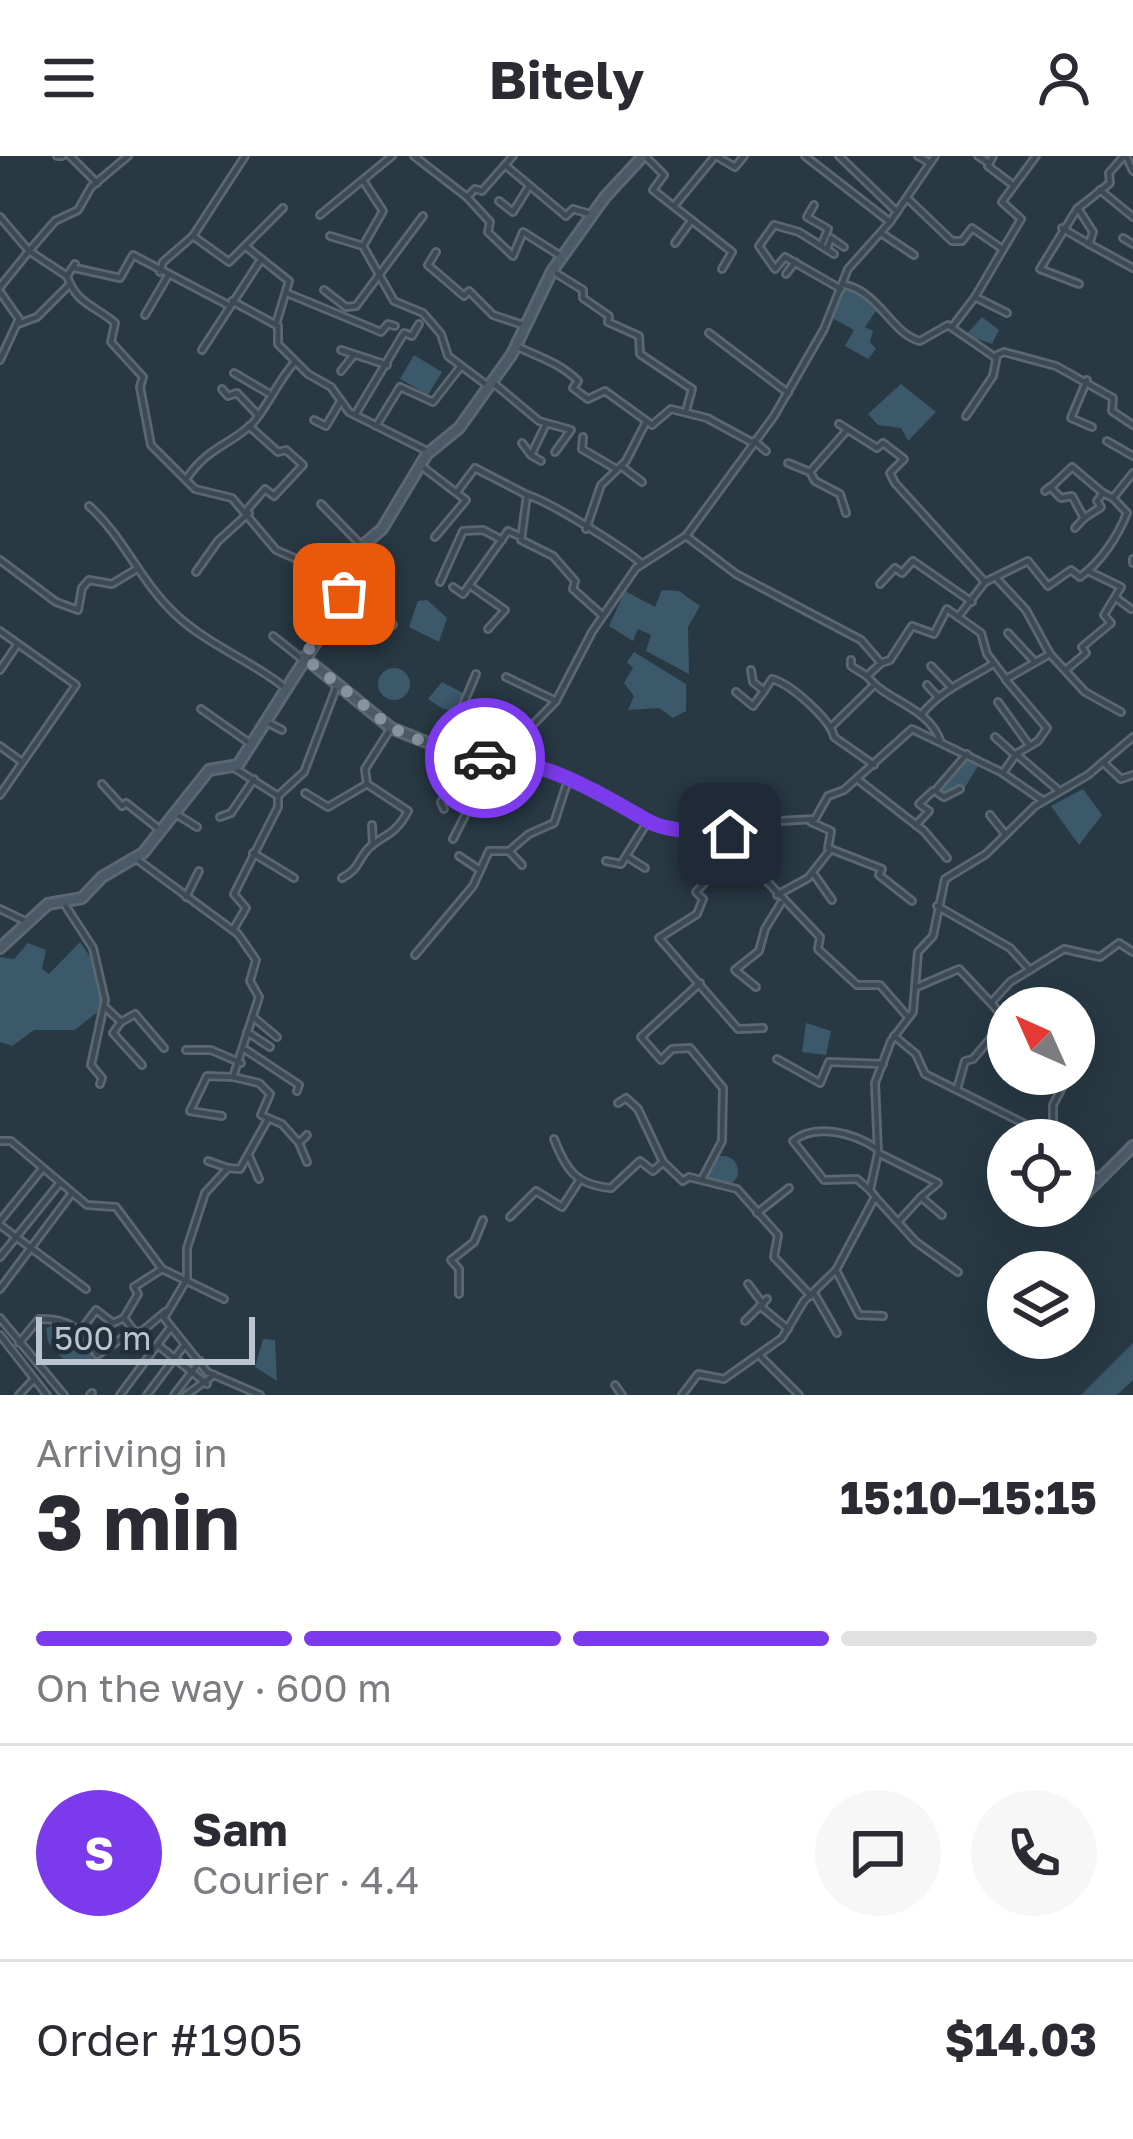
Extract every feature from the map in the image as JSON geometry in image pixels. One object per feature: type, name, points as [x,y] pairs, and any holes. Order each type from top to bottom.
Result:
[{"type":"street","points":[[63,156],[97,183]]},
{"type":"street","points":[[18,324],[0,290],[56,221],[78,210],[97,183],[128,156]]},
{"type":"street","points":[[160,272],[163,262],[193,236],[245,156]]},
{"type":"street","points":[[320,215],[392,156]]},
{"type":"street","points":[[414,156],[467,197],[490,222],[488,232],[504,251],[513,256],[523,232],[564,259]]},
{"type":"street","points":[[467,197],[477,188],[482,191],[513,156]]},
{"type":"street","points":[[234,768],[341,603],[346,576],[362,546],[382,530],[430,452],[452,436],[516,346],[552,271],[592,214],[644,156],[664,175],[653,190],[732,252],[722,269]]},
{"type":"street","points":[[674,206],[710,157],[735,167],[744,156]]},
{"type":"street","points":[[805,156],[890,222]]},
{"type":"street","points":[[839,156],[897,212]]},
{"type":"street","points":[[919,156],[930,163]]},
{"type":"street","points":[[514,759],[523,734],[556,701],[602,615],[642,564],[686,536],[788,393],[848,269],[890,222],[934,156]]},
{"type":"street","points":[[978,156],[991,160],[1016,187]]},
{"type":"street","points":[[834,254],[774,225],[759,246],[775,269],[785,257],[842,286],[867,293],[917,342],[952,327],[1021,219],[1002,203],[1036,156]]},
{"type":"street","points":[[1078,284],[1040,270],[1077,209],[1110,184],[1108,172],[1125,156],[1133,171]]},
{"type":"street","points":[[505,165],[527,188],[569,218],[573,209],[592,214]]},
{"type":"street","points":[[363,246],[382,211],[364,182]]},
{"type":"street","points":[[499,201],[513,212],[527,188]]},
{"type":"street","points":[[1100,190],[1133,217]]},
{"type":"street","points":[[908,198],[952,241],[962,241],[971,228],[1003,249]]},
{"type":"street","points":[[814,205],[807,217],[828,229],[824,248]]},
{"type":"street","points":[[193,236],[229,262],[283,208]]},
{"type":"street","points":[[1077,209],[1088,216],[1093,232],[1089,244]]},
{"type":"street","points":[[324,290],[348,308],[383,276],[423,216]]},
{"type":"street","points":[[0,217],[28,251],[67,276],[91,310],[116,324],[111,342],[143,378],[140,387],[151,445],[195,489],[228,495],[283,555],[315,567],[331,559],[393,626]]},
{"type":"street","points":[[675,243],[691,221]]},
{"type":"street","points":[[1062,229],[1133,268]]},
{"type":"street","points":[[881,233],[914,255]]},
{"type":"street","points":[[330,236],[340,244],[351,240],[363,246],[394,301],[428,318],[441,334],[448,356],[546,424],[572,432],[555,452]]},
{"type":"street","points":[[824,248],[832,238],[844,247]]},
{"type":"street","points":[[1123,238],[1133,244]]},
{"type":"street","points":[[245,246],[289,281],[276,324]]},
{"type":"street","points":[[436,252],[428,265],[464,296],[469,291],[493,315],[526,326]]},
{"type":"street","points":[[67,276],[75,266],[120,278],[133,255],[276,324],[281,329],[278,344],[331,387],[340,402],[375,428],[430,452]]},
{"type":"street","points":[[202,350],[260,261]]},
{"type":"street","points":[[786,274],[795,262]]},
{"type":"street","points":[[552,271],[583,290],[583,298],[608,322],[639,336],[640,354],[692,389],[686,411]]},
{"type":"street","points":[[145,314],[169,274]]},
{"type":"street","points":[[0,360],[18,324],[38,316],[69,285]]},
{"type":"street","points":[[286,292],[357,326],[381,332],[395,326]]},
{"type":"street","points":[[975,297],[1007,314]]},
{"type":"street","points":[[356,415],[404,333],[412,335],[418,324]]},
{"type":"street","points":[[952,327],[996,358]]},
{"type":"street","points":[[709,333],[788,393]]},
{"type":"street","points":[[516,346],[538,351],[570,374],[578,381],[573,388],[588,399],[605,391],[652,424],[671,409],[686,411],[766,451]]},
{"type":"street","points":[[340,350],[386,365]]},
{"type":"street","points":[[966,416],[994,376],[996,358],[1004,352],[1042,360],[1087,380],[1113,398],[1112,411],[1118,419],[1133,425]]},
{"type":"street","points":[[341,371],[353,356]]},
{"type":"street","points":[[187,478],[220,442],[249,426],[268,393],[295,362]]},
{"type":"street","points":[[375,428],[400,387],[433,402],[461,365]]},
{"type":"street","points":[[234,373],[268,393]]},
{"type":"street","points":[[1087,380],[1071,418],[1092,428]]},
{"type":"street","points":[[221,389],[228,396],[237,393],[257,414]]},
{"type":"street","points":[[314,420],[326,426],[340,402]]},
{"type":"street","points":[[585,529],[601,485],[619,467],[646,422]]},
{"type":"street","points":[[531,455],[546,424]]},
{"type":"street","points":[[839,424],[877,448],[883,443],[904,459],[890,473],[895,483],[985,582]]},
{"type":"street","points":[[196,572],[265,489],[274,496],[304,465],[286,450],[278,452],[249,426]]},
{"type":"street","points":[[810,472],[847,429]]},
{"type":"street","points":[[583,437],[582,449],[642,482]]},
{"type":"street","points":[[1107,441],[1133,456]]},
{"type":"street","points":[[522,443],[541,461]]},
{"type":"street","points":[[788,463],[840,494],[846,513]]},
{"type":"street","points":[[420,465],[466,500],[435,537]]},
{"type":"street","points":[[958,616],[985,582],[1028,561],[1048,586],[1071,570],[1080,577],[1102,557],[1130,515],[1072,467],[1047,489],[1061,498],[1072,496],[1084,518]]},
{"type":"street","points":[[457,492],[475,468],[550,502],[642,564]]},
{"type":"street","points":[[1114,498],[1133,473]]},
{"type":"street","points":[[1075,528],[1101,507],[1097,501],[1103,493]]},
{"type":"street","points":[[519,536],[527,495]]},
{"type":"street","points":[[321,504],[362,546]]},
{"type":"street","points":[[88,506],[115,530],[135,570],[182,620],[284,687]]},
{"type":"street","points":[[440,582],[464,530],[483,530],[502,540]]},
{"type":"street","points":[[453,587],[463,594],[471,586],[509,530],[553,556],[575,581],[573,589],[602,615]]},
{"type":"street","points":[[686,536],[736,574],[861,640],[881,663]]},
{"type":"street","points":[[0,560],[56,602],[78,610],[82,588],[89,580],[112,584],[135,570]]},
{"type":"street","points":[[880,584],[895,568],[905,575],[913,562],[972,602]]},
{"type":"street","points":[[1065,670],[1086,653],[1082,647],[1112,623],[1104,615],[1121,587],[1088,572]]},
{"type":"street","points":[[998,579],[1026,610],[1050,655],[1085,692],[1120,712]]},
{"type":"street","points":[[471,586],[505,610],[488,629]]},
{"type":"street","points":[[1115,597],[1131,609]]},
{"type":"street","points":[[867,676],[890,660],[912,626],[934,634],[947,609],[958,616],[981,633],[994,663],[1046,728],[1016,754],[1003,773]]},
{"type":"street","points":[[300,610],[327,626]]},
{"type":"street","points":[[0,631],[76,685],[0,795]]},
{"type":"street","points":[[1008,633],[1034,660]]},
{"type":"street","points":[[273,636],[392,728],[433,746],[447,743],[470,756],[514,759],[605,793],[648,820],[753,840],[779,821],[811,822],[831,831],[826,845],[830,850],[883,869],[879,875],[912,901]]},
{"type":"street","points":[[0,670],[18,644]]},
{"type":"street","points":[[1006,679],[1050,655]]},
{"type":"street","points":[[851,660],[850,666],[878,689]]},
{"type":"street","points":[[921,715],[937,696],[965,685],[994,663]]},
{"type":"street","points":[[931,666],[951,687]]},
{"type":"street","points":[[751,670],[753,682],[764,691]]},
{"type":"street","points":[[447,743],[476,674]]},
{"type":"street","points":[[506,677],[556,701]]},
{"type":"street","points":[[736,692],[753,706],[772,679],[782,682],[832,726],[834,737],[874,764]]},
{"type":"street","points":[[233,930],[246,908],[234,894],[274,818],[278,796],[304,772],[338,683]]},
{"type":"street","points":[[832,726],[870,685],[921,715],[940,740]]},
{"type":"street","points":[[926,685],[937,696]]},
{"type":"street","points":[[998,702],[1029,745]]},
{"type":"street","points":[[201,710],[248,742]]},
{"type":"street","points":[[265,721],[282,730]]},
{"type":"street","points":[[342,878],[357,871],[373,845],[398,829],[408,811],[367,784],[364,769],[392,728]]},
{"type":"street","points":[[811,822],[828,796],[874,764],[909,730],[940,740],[1003,773],[1042,801]]},
{"type":"street","points":[[995,737],[1057,789]]},
{"type":"street","points":[[870,1190],[878,1151],[875,1083],[894,1036],[908,1017],[917,987],[918,952],[933,936],[945,879],[1057,789],[1103,762],[1133,737]]},
{"type":"street","points":[[0,746],[22,761]]},
{"type":"street","points":[[916,825],[929,811],[919,804],[967,754]]},
{"type":"street","points":[[444,809],[441,802],[470,756]]},
{"type":"street","points":[[453,839],[494,759]]},
{"type":"street","points":[[1103,762],[1121,779],[1133,775]]},
{"type":"street","points":[[0,948],[25,920],[48,904],[65,904],[135,858],[172,811],[192,797],[209,770],[234,768],[278,796]]},
{"type":"street","points":[[856,778],[916,825],[947,858]]},
{"type":"street","points":[[220,817],[231,813],[254,779]]},
{"type":"street","points":[[415,955],[490,851],[509,851],[529,834],[554,823],[568,779]]},
{"type":"street","points":[[920,783],[944,797],[960,789]]},
{"type":"street","points":[[102,784],[122,806],[126,802],[159,829]]},
{"type":"street","points":[[305,793],[328,807],[367,784]]},
{"type":"street","points":[[172,811],[197,826]]},
{"type":"street","points":[[990,815],[1005,834]]},
{"type":"street","points":[[606,860],[621,863],[629,858],[648,820]]},
{"type":"street","points":[[372,825],[373,845]]},
{"type":"street","points":[[724,833],[697,871],[706,881],[696,892],[704,899],[697,914],[659,938],[738,1029],[763,1028]]},
{"type":"street","points":[[753,840],[761,875],[820,937],[818,949],[862,987],[880,986],[908,1017]]},
{"type":"street","points":[[756,987],[736,970],[760,951],[780,898],[813,873],[830,850]]},
{"type":"street","points":[[509,851],[522,866]]},
{"type":"street","points":[[253,853],[294,878]]},
{"type":"street","points":[[460,856],[480,870]]},
{"type":"street","points":[[135,858],[233,930],[256,960],[250,980],[259,997],[233,1077]]},
{"type":"street","points":[[629,858],[645,868]]},
{"type":"street","points":[[186,897],[199,871]]},
{"type":"street","points":[[813,873],[832,899]]},
{"type":"street","points":[[65,904],[93,948],[106,1008],[92,1058],[100,1084]]},
{"type":"street","points":[[937,906],[1010,948],[1031,971]]},
{"type":"street","points":[[0,909],[25,920]]},
{"type":"street","points":[[1006,987],[1064,949],[1100,958],[1119,943],[1133,952]]},
{"type":"street","points":[[917,987],[959,969],[987,1000]]},
{"type":"street","points":[[700,983],[641,1037],[661,1060],[672,1049],[690,1048],[723,1088],[722,1141],[702,1179]]},
{"type":"street","points":[[106,1008],[121,1022]]},
{"type":"street","points":[[142,1065],[113,1033],[121,1022],[135,1014],[164,1048]]},
{"type":"street","points":[[253,1017],[277,1037]]},
{"type":"street","points":[[247,1032],[270,1047]]},
{"type":"street","points":[[894,1036],[922,1060],[926,1074],[1017,1119]]},
{"type":"street","points":[[957,1089],[964,1061],[987,1043]]},
{"type":"street","points":[[186,1050],[211,1050],[241,1063]]},
{"type":"street","points":[[245,1050],[299,1085],[296,1091]]},
{"type":"street","points":[[777,1059],[800,1076],[820,1083],[829,1063],[883,1064]]},
{"type":"street","points":[[190,1111],[208,1076],[259,1083],[269,1094],[261,1114],[282,1124],[299,1143],[307,1162]]},
{"type":"street","points":[[618,1103],[626,1098],[638,1108],[663,1162],[682,1181],[702,1179],[736,1189],[778,1235],[774,1257],[812,1294],[837,1334]]},
{"type":"street","points":[[178,1112],[222,1116]]},
{"type":"street","points":[[208,1161],[240,1169],[268,1119]]},
{"type":"street","points":[[900,1220],[938,1183],[860,1138],[820,1130],[794,1142],[824,1180],[857,1179],[916,1242],[958,1272]]},
{"type":"street","points":[[299,1143],[307,1135]]},
{"type":"street","points":[[554,1139],[563,1165],[578,1181],[611,1188],[640,1161],[653,1172],[663,1162]]},
{"type":"street","points":[[0,1141],[11,1141],[87,1205],[116,1207],[162,1269],[224,1299]]},
{"type":"street","points":[[1095,1184],[1133,1146]]},
{"type":"street","points":[[249,1156],[259,1179]]},
{"type":"street","points":[[19,1343],[39,1318],[58,1318],[81,1330],[97,1355],[165,1312],[188,1279],[188,1248],[200,1208],[228,1168]]},
{"type":"street","points":[[43,1169],[0,1223],[86,1289]]},
{"type":"street","points":[[1095,1176],[1099,1180]]},
{"type":"street","points":[[509,1216],[536,1191],[562,1207],[578,1181]]},
{"type":"street","points":[[0,1257],[59,1184]]},
{"type":"street","points":[[757,1213],[789,1189]]},
{"type":"street","points":[[0,1289],[72,1193]]},
{"type":"street","points":[[682,1395],[698,1374],[724,1379],[761,1357],[836,1270],[875,1196]]},
{"type":"street","points":[[920,1197],[942,1215]]},
{"type":"street","points":[[459,1294],[459,1269],[451,1260],[474,1242],[483,1220]]},
{"type":"street","points":[[81,1330],[96,1310],[113,1323],[124,1318],[139,1292],[134,1287],[162,1269]]},
{"type":"street","points":[[836,1270],[859,1315],[884,1316]]},
{"type":"street","points":[[748,1284],[788,1329]]},
{"type":"street","points":[[745,1322],[763,1303]]},
{"type":"street","points":[[165,1312],[183,1347],[214,1375],[260,1395]]},
{"type":"street","points":[[0,1318],[64,1395]]},
{"type":"street","points":[[124,1318],[135,1332]]},
{"type":"street","points":[[120,1395],[171,1327]]},
{"type":"street","points":[[0,1335],[47,1395]]},
{"type":"street","points":[[0,1348],[9,1346]]},
{"type":"street","points":[[159,1346],[207,1384]]},
{"type":"street","points":[[148,1395],[183,1347]]},
{"type":"street","points":[[761,1357],[799,1395]]},
{"type":"street","points":[[174,1395],[201,1360]]},
{"type":"street","points":[[186,1395],[214,1375]]},
{"type":"street","points":[[19,1395],[34,1379]]},
{"type":"street","points":[[615,1385],[622,1395]]},
{"type":"water","points":[[843,286],[854,288],[878,308],[865,327],[873,331],[870,342],[876,349],[868,359],[845,346],[854,330],[832,318]]},
{"type":"water","points":[[982,317],[999,330],[992,344],[966,335]]},
{"type":"water","points":[[414,355],[442,372],[428,395],[400,379]]},
{"type":"water","points":[[901,384],[936,412],[908,441],[901,428],[878,425],[868,414]]},
{"type":"water","points":[[662,590],[679,591],[700,606],[688,627],[689,674],[646,651],[651,635],[638,629],[633,641],[609,626],[625,591],[655,607]]},
{"type":"water","points":[[427,600],[447,618],[439,642],[409,627],[418,601]]},
{"type":"water","points":[[634,652],[686,684],[686,711],[673,718],[659,708],[628,710],[634,696],[624,683],[633,668],[627,662]]},
{"type":"water","points":[[394,668],[405,673],[410,684],[405,695],[394,700],[383,695],[378,684],[383,673]]},
{"type":"water","points":[[442,682],[463,693],[460,711],[443,709],[428,699]]},
{"type":"water","points":[[967,761],[978,766],[964,789],[944,796],[936,791]]},
{"type":"water","points":[[1083,789],[1102,815],[1079,845],[1051,806]]},
{"type":"water","points":[[80,942],[97,967],[101,1009],[75,1030],[34,1030],[12,1046],[0,1042],[0,957],[14,959],[28,943],[46,950],[42,969],[49,974]]},
{"type":"water","points":[[806,1023],[831,1031],[826,1055],[802,1052]]},
{"type":"water","points":[[723,1156],[738,1171],[723,1186],[708,1171]]},
{"type":"water","points":[[58,1323],[76,1329],[93,1357],[89,1363],[65,1361],[48,1342],[46,1328]]},
{"type":"water","points":[[263,1339],[275,1340],[277,1381],[255,1367]]},
{"type":"water","points":[[1133,1343],[1133,1380],[1117,1395],[1081,1395]]},
{"type":"way so far","points":[[344,594],[304,657],[392,728],[433,746],[447,743],[470,756],[485,758]]},
{"type":"route","points":[[485,758],[514,759],[554,771],[660,825],[730,834]]}]
